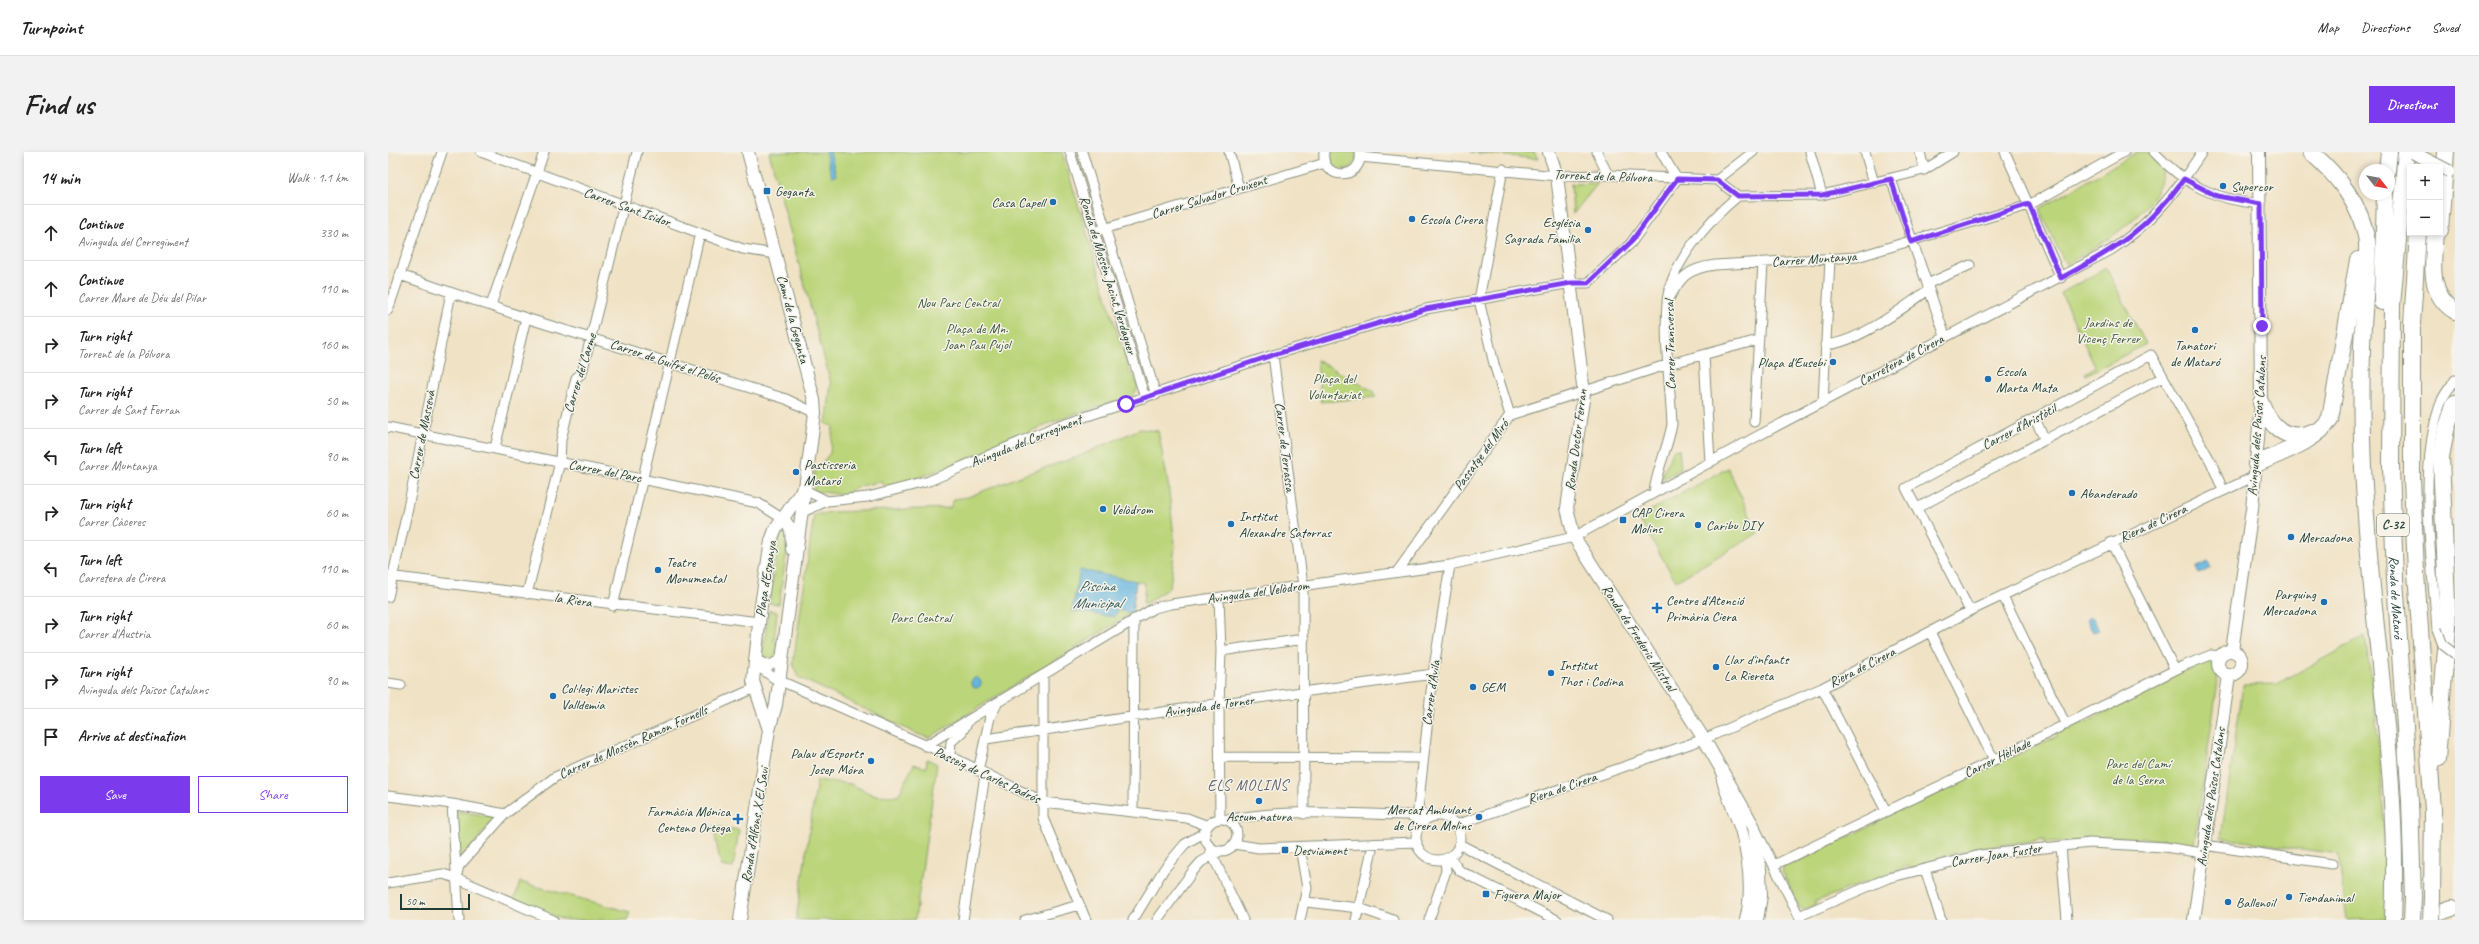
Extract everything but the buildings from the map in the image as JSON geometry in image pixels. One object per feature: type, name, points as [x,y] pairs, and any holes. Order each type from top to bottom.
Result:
[{"type":"highway","points":[[2311,152],[2339,179],[2355,204],[2365,229],[2367,252],[2362,390],[2364,494],[2392,790],[2393,920]]},
{"type":"highway","points":[[2388,164],[2390,152]]},
{"type":"highway","name":"Ronda de Mataró","points":[[2406,152],[2392,304],[2391,453],[2395,579],[2409,793],[2413,898],[2412,920]]},
{"type":"highway","points":[[2426,164],[2428,152]]},
{"type":"highway","points":[[2443,212],[2450,167]]},
{"type":"highway","points":[[2385,200],[2380,472],[2386,547],[2395,579]]},
{"type":"highway","points":[[2256,470],[2316,435],[2326,427],[2334,405],[2340,371],[2359,250],[2360,216]]},
{"type":"highway","name":"Ronda de Mataró","points":[[2418,236],[2412,324],[2412,479],[2416,573],[2433,810],[2431,920]]},
{"type":"highway","points":[[2435,236],[2434,281],[2442,299],[2455,311]]},
{"type":"highway","points":[[2440,236],[2440,282],[2445,292],[2455,302]]},
{"type":"highway","points":[[2261,403],[2270,423],[2280,432],[2294,436],[2306,434],[2314,430],[2325,421],[2334,380],[2340,371]]},
{"type":"highway","points":[[2433,810],[2440,703],[2448,626],[2441,457],[2446,430],[2455,404]]},
{"type":"highway","points":[[2416,920],[2454,907]]},
{"type":"street","points":[[388,310],[442,152]]},
{"type":"street","name":"Carrer Sant Isidor","points":[[481,152],[624,207],[743,249],[775,254]]},
{"type":"street","points":[[490,305],[544,152]]},
{"type":"street","name":"Carrer del Carme","points":[[526,594],[560,462],[561,440],[576,378],[582,373],[637,152]]},
{"type":"street","name":"Camí de la Geganta","points":[[748,152],[814,400],[815,413],[803,489]]},
{"type":"street","name":"Ronda de Mossèn Jacint Verdaguer","points":[[1070,152],[1145,398]]},
{"type":"street","name":"Ronda de Mossèn Jacint Verdaguer","points":[[1082,152],[1156,395]]},
{"type":"street","points":[[1229,152],[1239,188]]},
{"type":"street","points":[[1324,152],[1324,162],[1332,172],[1345,175],[1356,169],[1360,154]]},
{"type":"street","name":"Ronda Doctor Ferran","points":[[1549,152],[1558,176],[1584,393],[1567,508],[1574,537]]},
{"type":"street","points":[[1597,152],[1608,175]]},
{"type":"street","points":[[1661,152],[1677,179]]},
{"type":"street","points":[[1753,152],[1717,180],[1738,196],[1822,195],[1924,170],[1953,152]]},
{"type":"street","points":[[1810,152],[1822,195]]},
{"type":"street","points":[[1865,152],[1874,183]]},
{"type":"street","points":[[1920,152],[1924,170]]},
{"type":"street","points":[[2005,152],[2061,278]]},
{"type":"street","name":"Carrer Muntanya","points":[[1667,302],[1684,276],[1695,268],[1715,265],[1857,257],[1911,242],[2029,204],[2124,152]]},
{"type":"street","points":[[2154,152],[2174,172],[2184,179],[2217,196],[2261,204]]},
{"type":"street","name":"Carretera de Cirera","points":[[1574,537],[1654,492],[1823,403],[1945,336],[2061,278],[2133,236],[2164,206],[2202,152]]},
{"type":"street","name":"Avinguda dels Països Catalans","points":[[2232,651],[2256,470],[2261,403],[2261,204],[2259,152]]},
{"type":"street","points":[[2412,152],[2450,167]]},
{"type":"street","points":[[2428,152],[2450,167]]},
{"type":"street","name":"Torrent de la Pólvora","points":[[1360,154],[1558,176],[1608,175],[1717,180]]},
{"type":"street","name":"Carrer Salvador Cruixent","points":[[1094,232],[1324,162]]},
{"type":"street","points":[[1479,300],[1503,169]]},
{"type":"street","name":"Avinguda del Corregiment","points":[[803,512],[828,501],[868,497],[929,480],[1057,426],[1156,395],[1273,355],[1426,309],[1571,283],[1588,283],[1631,242],[1677,179]]},
{"type":"street","points":[[1891,179],[1911,242],[1945,336]]},
{"type":"street","name":"Carrer Transversal","points":[[1654,492],[1656,472],[1669,439],[1672,424],[1667,302],[1671,282],[1691,248],[1721,211],[1738,196]]},
{"type":"street","points":[[613,606],[700,233]]},
{"type":"street","points":[[1823,403],[1830,259]]},
{"type":"street","points":[[1754,422],[1763,263]]},
{"type":"street","points":[[1825,345],[1834,345],[1883,322],[1927,287],[1970,265]]},
{"type":"street","name":"Carrer de Guifré el Pelós","points":[[400,275],[526,318],[786,399],[815,413]]},
{"type":"street","name":"Carrer de Massevà","points":[[388,597],[390,577],[422,434],[451,293]]},
{"type":"street","name":"Passatge del Miró","points":[[1398,572],[1510,415],[1494,364],[1479,300]]},
{"type":"street","points":[[495,448],[526,318]]},
{"type":"street","points":[[1510,415],[1584,393],[1669,364],[1758,340]]},
{"type":"street","name":"Carrer de Terrassa","points":[[1273,355],[1303,586],[1304,814]]},
{"type":"street","points":[[1704,355],[1710,463]]},
{"type":"street","name":"Carrer d'Aristòtil","points":[[1970,611],[1906,488],[2151,356],[2211,462],[2223,490]]},
{"type":"street","name":"Carrer d'Aristòtil","points":[[1917,508],[2163,377]]},
{"type":"street","points":[[2455,380],[2443,399],[2435,423],[2431,449],[2429,511],[2437,629],[2443,645],[2455,654]]},
{"type":"street","points":[[2035,419],[2045,440]]},
{"type":"street","name":"Carrer del Parc","points":[[388,427],[758,503],[783,519]]},
{"type":"street","name":"Riera de Cirera","points":[[1456,825],[1704,739],[1822,688],[1970,611],[2111,542],[2223,490],[2256,470]]},
{"type":"street","points":[[803,489],[828,501]]},
{"type":"street","name":"Plaça d'Espanya","points":[[770,730],[794,578],[803,512],[803,489]]},
{"type":"street","name":"Plaça d'Espanya","points":[[770,730],[755,688],[753,672],[759,622],[771,541],[783,519],[803,489]]},
{"type":"street","name":"Plaça d'Espanya","points":[[783,519],[791,529],[794,578]]},
{"type":"street","name":"Avinguda del Velòdrom","points":[[925,746],[1154,608],[1171,604],[1450,565],[1574,537]]},
{"type":"street","name":"Ronda de Frederic Mistral","points":[[1574,537],[1704,739]]},
{"type":"street","name":"Plaça d'Espanya","points":[[783,646],[779,624],[792,539]]},
{"type":"street","points":[[2111,542],[2174,670]]},
{"type":"street","name":"Carrer d'Àvila","points":[[1425,821],[1418,809],[1433,674],[1450,565]]},
{"type":"street","name":"la Riera","points":[[390,577],[613,606],[759,622]]},
{"type":"street","points":[[2003,596],[2066,725]]},
{"type":"street","points":[[1219,598],[1221,651],[1219,704],[1223,819]]},
{"type":"street","points":[[1133,811],[1134,619]]},
{"type":"street","points":[[1930,632],[1994,760]]},
{"type":"street","points":[[1221,651],[1304,639]]},
{"type":"street","name":"Plaça d'Espanya","points":[[757,642],[757,660]]},
{"type":"street","points":[[2232,651],[2239,655],[2242,663],[2237,673],[2229,675],[2223,673],[2219,668],[2220,656],[2232,651]]},
{"type":"street","name":"Carrer Hèl·lade","points":[[1774,865],[2066,725],[2174,670],[2210,655],[2220,656]]},
{"type":"street","points":[[757,660],[769,666],[782,659]]},
{"type":"street","points":[[757,660],[763,672],[779,680]]},
{"type":"street","name":"Avinguda de Torner","points":[[986,739],[1433,674]]},
{"type":"street","points":[[1042,675],[1044,730],[1042,802],[1044,818],[1086,920]]},
{"type":"street","name":"Avinguda dels Països Catalans","points":[[2194,920],[2229,675]]},
{"type":"street","name":"Passeig de Carles Padrós","points":[[779,680],[950,756],[1042,802],[1187,818],[1207,829]]},
{"type":"street","points":[[388,683],[401,685]]},
{"type":"street","name":"Carrer de Mossèn Ramon Fornells","points":[[456,878],[459,866],[504,814],[555,777],[755,688]]},
{"type":"street","points":[[1822,688],[1886,811]]},
{"type":"street","points":[[963,920],[986,739],[990,717],[997,704]]},
{"type":"street","name":"Avinguda del Velòdrom","points":[[950,756],[951,742],[962,732],[970,719]]},
{"type":"street","name":"Ronda d'Alfons X El Savi","points":[[740,920],[770,730]]},
{"type":"street","points":[[1704,739],[1722,773],[1737,794],[1800,918]]},
{"type":"street","points":[[1221,757],[1423,758]]},
{"type":"street","points":[[1722,773],[1745,849],[1749,887],[1746,920]]},
{"type":"street","points":[[388,796],[452,804],[504,814]]},
{"type":"street","points":[[452,804],[460,920]]},
{"type":"street","points":[[1133,920],[1164,869],[1185,844],[1223,819],[1245,816],[1304,814],[1410,815],[1425,821]]},
{"type":"street","points":[[1439,816],[1446,817],[1456,825],[1460,834],[1459,844],[1456,850],[1447,858],[1430,858],[1424,854],[1417,842],[1417,832],[1425,821],[1439,816]]},
{"type":"street","points":[[1208,843],[1220,850],[1226,850],[1234,844],[1237,833],[1234,826],[1223,819]]},
{"type":"street","points":[[1754,827],[1760,869],[1760,896],[1757,920]]},
{"type":"street","points":[[1207,829],[1208,843],[1212,856],[1243,920]]},
{"type":"street","points":[[1234,844],[1259,848],[1373,845],[1417,842]]},
{"type":"street","name":"Carrer Joan Fuster","points":[[1800,918],[1888,878],[1980,855],[2061,846],[2120,843],[2203,849],[2332,864]]},
{"type":"street","points":[[1459,844],[1607,920]]},
{"type":"street","points":[[1356,920],[1373,845]]},
{"type":"street","points":[[2061,846],[2067,920]]},
{"type":"street","points":[[1300,847],[1307,888],[1306,902],[1300,920]]},
{"type":"street","points":[[1157,920],[1192,871],[1220,850]]},
{"type":"street","points":[[1429,920],[1446,871],[1447,858]]},
{"type":"street","points":[[1447,858],[1460,872],[1556,920]]},
{"type":"street","points":[[1925,869],[1941,920]]},
{"type":"street","points":[[388,883],[443,874],[456,878],[553,920]]},
{"type":"street","points":[[1306,902],[1359,908],[1393,920]]},
{"type":"street","points":[[1025,920],[1080,905]]},
{"type":"street","points":[[2400,920],[2454,907]]},
{"type":"green space","name":"Nou Parc Central","points":[[769,152],[1062,152],[1130,374],[1135,377],[1136,380],[1137,388],[1135,392],[1131,397],[1057,420],[967,459],[906,482],[885,488],[882,481],[857,487],[845,495],[814,491],[814,473],[830,453],[833,426],[826,424],[831,384]]},
{"type":"green space","points":[[1329,152],[1356,152],[1356,160],[1351,168],[1337,170],[1330,163]]},
{"type":"green space","points":[[1470,152],[1534,152],[1538,159]]},
{"type":"green space","points":[[2137,152],[2151,152],[2163,168],[2160,184],[2152,199],[2126,225],[2111,237],[2066,265],[2039,209]]},
{"type":"green space","points":[[1598,183],[1573,214],[1571,184]]},
{"type":"green space","name":"Jardins de Vicenç Ferrer","points":[[2106,268],[2146,344],[2086,375],[2085,373],[2095,367],[2061,293]]},
{"type":"green space","name":"Plaça del Voluntariat","points":[[1317,360],[1373,391],[1376,397],[1321,402]]},
{"type":"green space","name":"Parc Central","points":[[1140,429],[1158,431],[1168,483],[1175,546],[1170,587],[1143,605],[1145,583],[1136,581],[1132,613],[929,738],[917,734],[798,677],[793,664],[814,515],[832,512],[950,508],[954,499],[968,497],[1026,474],[1077,457]]},
{"type":"green space","points":[[1679,449],[1681,469],[1660,480],[1673,450]]},
{"type":"green space","name":"Caribu DIY","points":[[1728,468],[1758,533],[1676,581],[1638,517]]},
{"type":"green space","points":[[781,532],[785,532],[789,536],[779,604],[769,603]]},
{"type":"green space","points":[[769,610],[777,612],[774,641],[778,644],[775,657],[768,659],[762,654]]},
{"type":"green space","points":[[2365,636],[2381,777],[2388,919],[2347,920],[2338,854],[2221,838],[2243,685],[2277,684]]},
{"type":"green space","name":"Parc del Camí de la Serra","points":[[2213,657],[2212,664],[2218,681],[2194,845],[2190,847],[2169,844],[2169,840],[2112,837],[2082,838],[2081,841],[2045,843],[2045,839],[1981,848],[1942,856],[1943,860],[1909,869],[1908,866],[1814,902],[1816,905],[1803,910],[1799,907],[1782,871],[1784,864],[1794,859],[1796,862],[1877,823],[1876,819],[1899,808],[1901,811],[1984,771],[1983,767],[2006,756],[2008,759],[2057,736],[2055,732],[2079,721],[2081,724],[2165,683],[2164,679],[2187,668],[2189,671]]},
{"type":"green space","points":[[927,759],[937,764],[915,920],[796,920],[817,780],[851,784],[873,795],[898,796],[914,764],[926,768]]},
{"type":"green space","points":[[456,811],[496,817],[460,860]]},
{"type":"green space","points":[[713,826],[739,830],[733,868],[721,866]]},
{"type":"green space","points":[[520,882],[630,912],[627,920],[563,920],[514,900]]},
{"type":"water","points":[[825,152],[830,152],[836,176],[832,177]]},
{"type":"water","points":[[2208,562],[2211,568],[2199,574],[2196,568]]},
{"type":"water","name":"Piscina Municipal","points":[[1080,570],[1136,581],[1132,613],[1117,610],[1115,617],[1072,611]]},
{"type":"water","points":[[2089,617],[2093,618],[2099,630],[2093,632],[2087,620]]},
{"type":"water","points":[[974,678],[978,678],[980,679],[980,687],[974,688],[971,685],[971,681]]},
{"type":"place","name":"Supercor","points":[[2223,186]]},
{"type":"place","name":"Geganta","points":[[767,191]]},
{"type":"place","name":"Casa Capell","points":[[1053,202]]},
{"type":"place","name":"Escola Cirera","points":[[1412,219]]},
{"type":"place","name":"Església Sagrada Familia","points":[[1588,230]]},
{"type":"place","name":"Tanatori de Mataró","points":[[2195,330]]},
{"type":"place","name":"Plaça d'Eusebi","points":[[1833,362]]},
{"type":"place","name":"Escola Marta Mata","points":[[1988,379]]},
{"type":"place","name":"Pastisseria Mataró","points":[[796,472]]},
{"type":"place","name":"Abanderado","points":[[2072,493]]},
{"type":"place","name":"Velòdrom","points":[[1103,509]]},
{"type":"place","name":"CAP Cirera Molins","points":[[1623,520]]},
{"type":"place","name":"Institut Alexandre Satorras","points":[[1231,524]]},
{"type":"place","name":"Caribu DIY","points":[[1698,525]]},
{"type":"place","name":"Mercadona","points":[[2291,537]]},
{"type":"place","name":"Teatre Monumental","points":[[658,570]]},
{"type":"place","name":"Parquing Mercadona","points":[[2324,602]]},
{"type":"place","name":"Centre d'Atenció Primària Ciera","points":[[1657,608]]},
{"type":"place","name":"Llar d'infants La Riereta","points":[[1716,667]]},
{"type":"place","name":"Institut Thos i Codina","points":[[1551,673]]},
{"type":"place","name":"GEM","points":[[1473,687]]},
{"type":"place","name":"Col·legi Maristes Valldemia","points":[[553,696]]},
{"type":"place","name":"Palau d'Esports Josep Móra","points":[[871,761]]},
{"type":"place","name":"Assum natura","points":[[1259,801]]},
{"type":"place","name":"Mercat Ambulant de Cirera Molins","points":[[1479,817]]},
{"type":"place","name":"Farmàcia Mónica Centeno Ortega","points":[[738,819]]},
{"type":"place","name":"Desviament","points":[[1285,850]]},
{"type":"place","name":"Figuera Major","points":[[1486,894]]},
{"type":"place","name":"Tiendanimal","points":[[2289,897]]},
{"type":"place","name":"Ballenoil","points":[[2228,902]]},
{"type":"district","name":"ELS MOLINS","points":[[1248,785]]},
{"type":"route","points":[[1126,404],[1273,355],[1426,309],[1479,300],[1482,301],[1571,283],[1588,283],[1631,242],[1677,179],[1717,180],[1738,196],[1822,195],[1891,179],[1911,242],[2029,204],[2061,278],[2090,263],[2133,236],[2164,206],[2184,179],[2217,196],[2236,201],[2261,204],[2262,326]]},
{"type":"park label","name":"Plaça de Mn. Joan Pau Pujol","points":[[977,336]]}]
